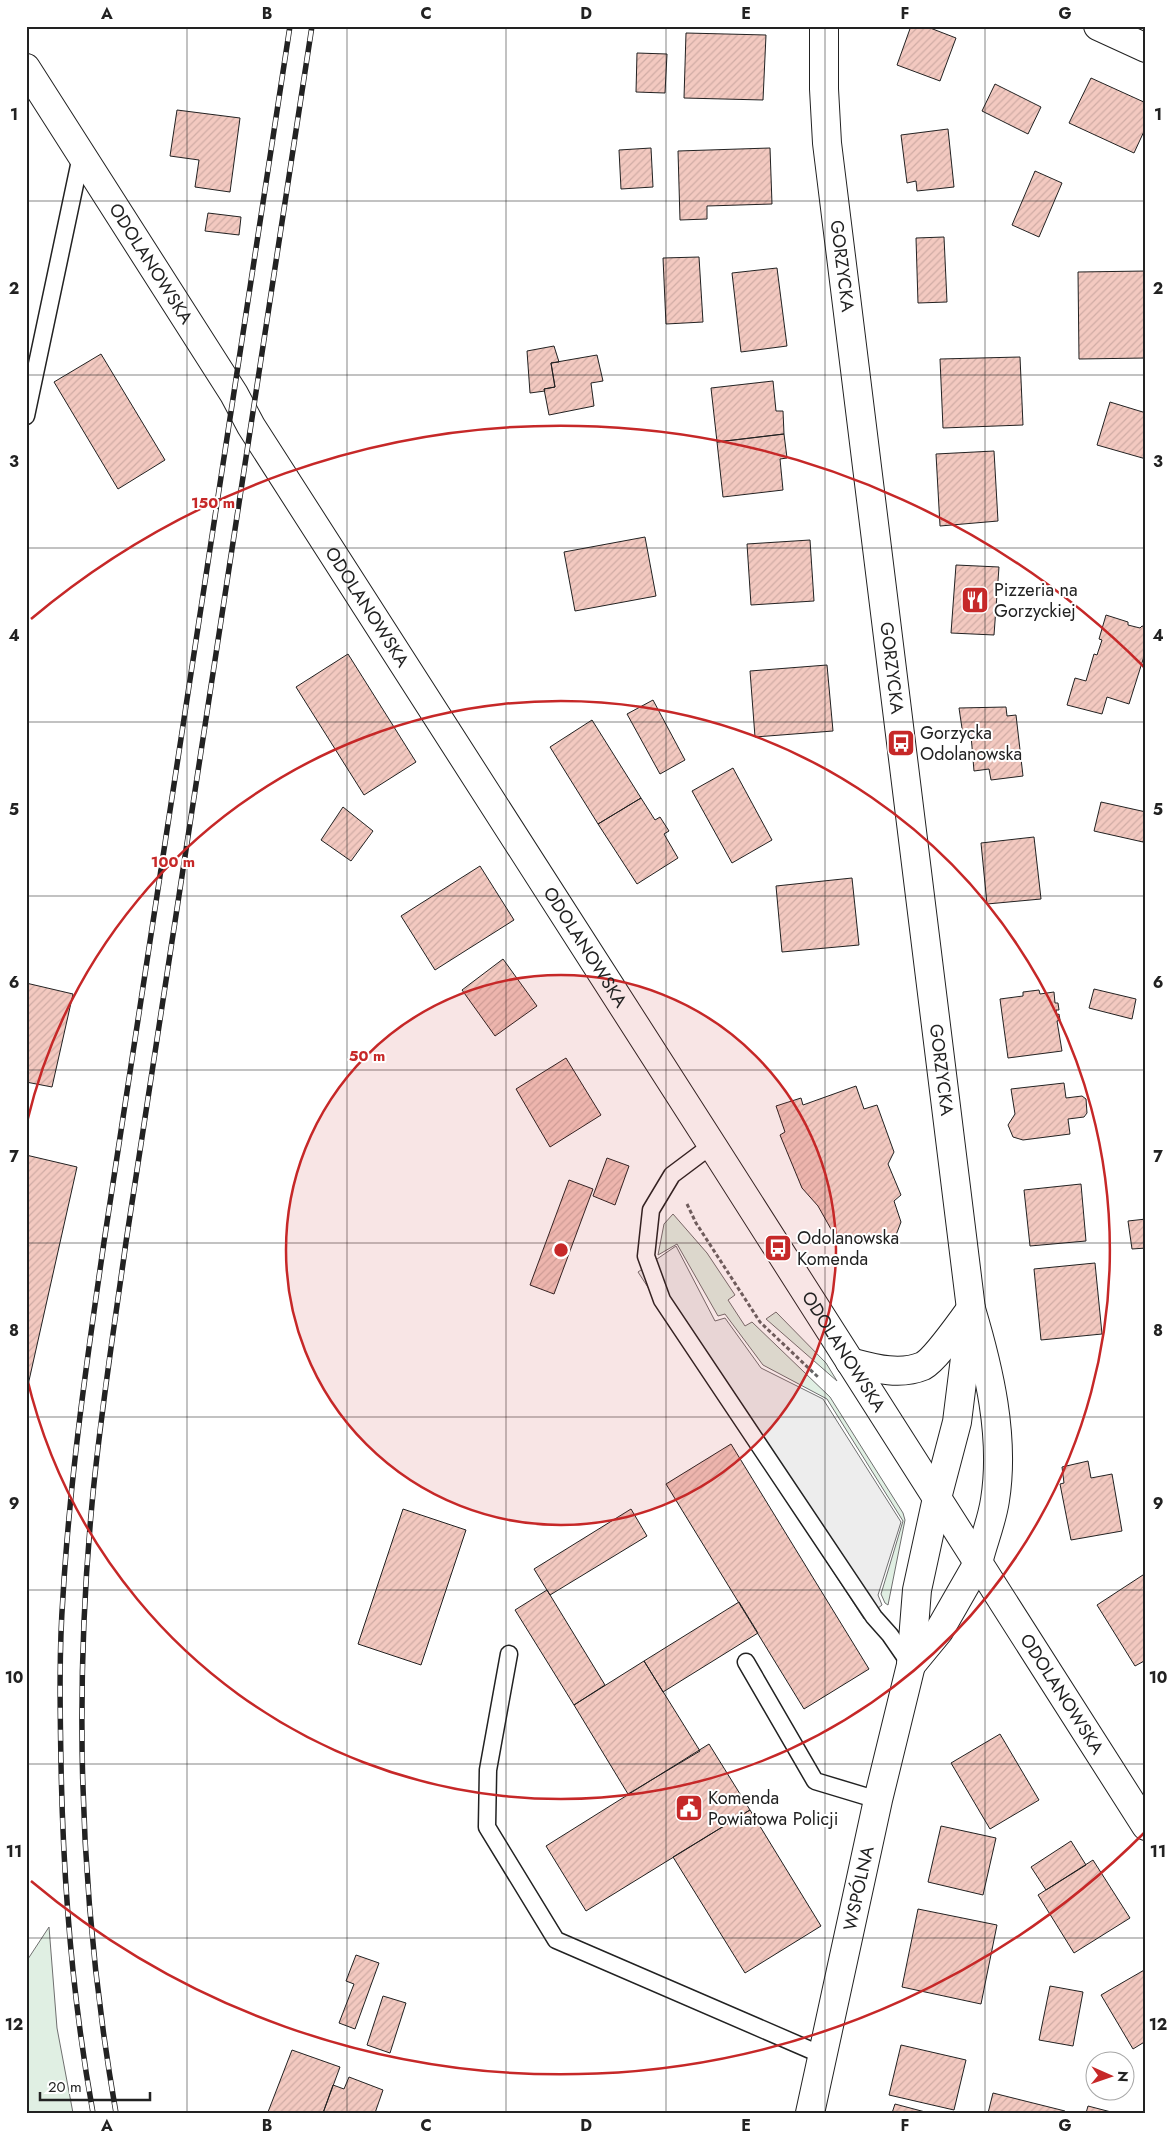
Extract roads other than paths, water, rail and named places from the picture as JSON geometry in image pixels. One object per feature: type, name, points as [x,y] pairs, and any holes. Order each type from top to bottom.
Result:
[{"type":"street","name":"GORZYCKA","points":[[824,26],[824,89],[827,142],[971,1309],[980,1341],[996,1422],[997,1462],[995,1500],[978,1563]]},
{"type":"street","points":[[1098,26],[1146,48]]},
{"type":"street","name":"ODOLANOWSKA","points":[[26,68],[234,394],[251,426],[1146,1826]]},
{"type":"street","name":"GORZYCKA","points":[[937,1498],[957,1422],[971,1309]]},
{"type":"street","points":[[850,1362],[878,1369],[902,1371],[924,1365],[943,1345],[971,1309]]},
{"type":"street","name":"WSPÓLNA","points":[[810,2113],[878,1800],[910,1665],[917,1590],[937,1498]]},
{"type":"street","name":"WSPÓLNA","points":[[910,1665],[939,1631],[978,1563]]},
{"type":"lane","points":[[26,416],[81,156]]},
{"type":"lane","points":[[712,1145],[672,1174],[651,1210],[646,1256],[662,1300],[874,1617],[890,1635],[910,1665]]},
{"type":"lane","points":[[509,1654],[488,1770],[487,1827],[556,1940],[822,2055]]},
{"type":"lane","points":[[746,1662],[815,1781],[878,1800]]},
{"type":"railway","points":[[93,2113],[74,1982],[66,1895],[62,1807],[61,1637],[70,1507],[85,1374],[104,1242],[290,26]]},
{"type":"railway","points":[[116,2113],[95,1962],[88,1886],[84,1809],[83,1657],[86,1580],[95,1471],[126,1242],[312,26]]},
{"type":"place","name":"Pizzeria na Gorzyckiej","points":[[975,600]]},
{"type":"place","name":"Gorzycka Odolanowska","points":[[901,743]]},
{"type":"place","name":"Odolanowska Komenda","points":[[778,1248]]},
{"type":"place","name":"Komenda Powiatowa Policji","points":[[689,1808]]}]
